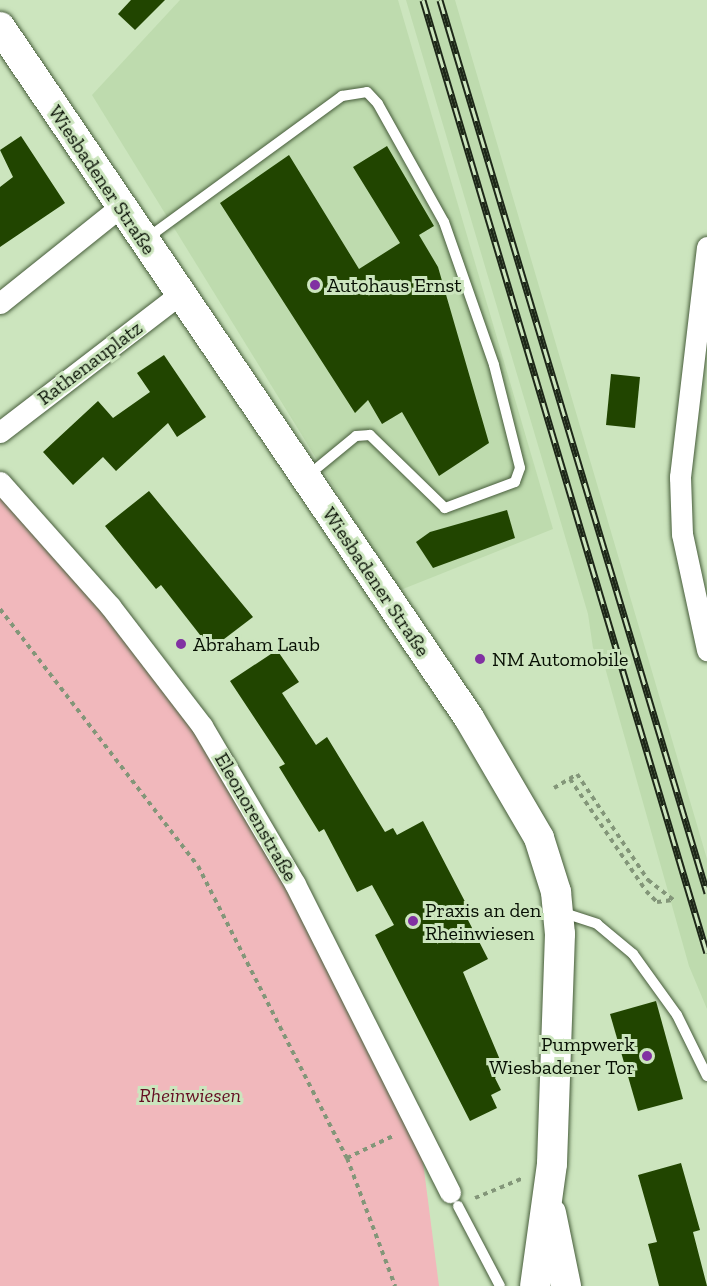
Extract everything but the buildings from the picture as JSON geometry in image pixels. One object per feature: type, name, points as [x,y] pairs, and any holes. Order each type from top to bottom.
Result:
[{"type":"main road","name":"Wiesbadener Straße","points":[[0,27],[305,477],[522,804],[548,865],[558,912],[552,1164],[549,1201]]},
{"type":"main road","points":[[535,1286],[549,1201]]},
{"type":"main road","points":[[549,1201],[566,1286]]},
{"type":"street","points":[[0,303],[120,207]]},
{"type":"street","points":[[707,247],[680,477],[682,534],[707,650]]},
{"type":"street","name":"Rathenauplatz","points":[[0,432],[180,294]]},
{"type":"street","name":"Eleonorenstraße","points":[[0,482],[110,606],[202,726],[295,884],[454,1199]]},
{"type":"lane","points":[[143,241],[342,96],[367,92],[378,104],[444,222],[495,365],[520,468],[515,482],[445,508],[370,435],[356,436],[305,477]]},
{"type":"lane","points":[[558,912],[597,924],[633,954],[677,1015],[707,1076]]},
{"type":"lane","points":[[454,1199],[500,1286]]},
{"type":"path","points":[[0,609],[198,866],[347,1158],[395,1286]]},
{"type":"path","points":[[554,788],[577,774],[652,886],[674,900],[657,902],[646,891],[570,779]]},
{"type":"path","points":[[347,1158],[418,1124]]},
{"type":"path","points":[[454,1199],[552,1164]]},
{"type":"shaded area","points":[[180,0],[398,0],[553,529],[398,591],[92,95]]},
{"type":"shaded area","points":[[406,0],[455,0],[707,859],[707,1009],[689,966],[604,664],[593,648],[588,614]]},
{"type":"green space","name":"Rheinwiesen","points":[[0,482],[202,726],[418,1123],[439,1286],[0,1286]]},
{"type":"railway","points":[[423,0],[707,953]]},
{"type":"railway","points":[[440,0],[707,893]]},
{"type":"place","name":"Autohaus Ernst","points":[[315,285]]},
{"type":"place","name":"Abraham Laub","points":[[181,644]]},
{"type":"place","name":"NM Automobile","points":[[480,659]]},
{"type":"place","name":"Praxis an den Rheinwiesen","points":[[413,921]]},
{"type":"place","name":"Pumpwerk Wiesbadener Tor","points":[[647,1056]]}]
